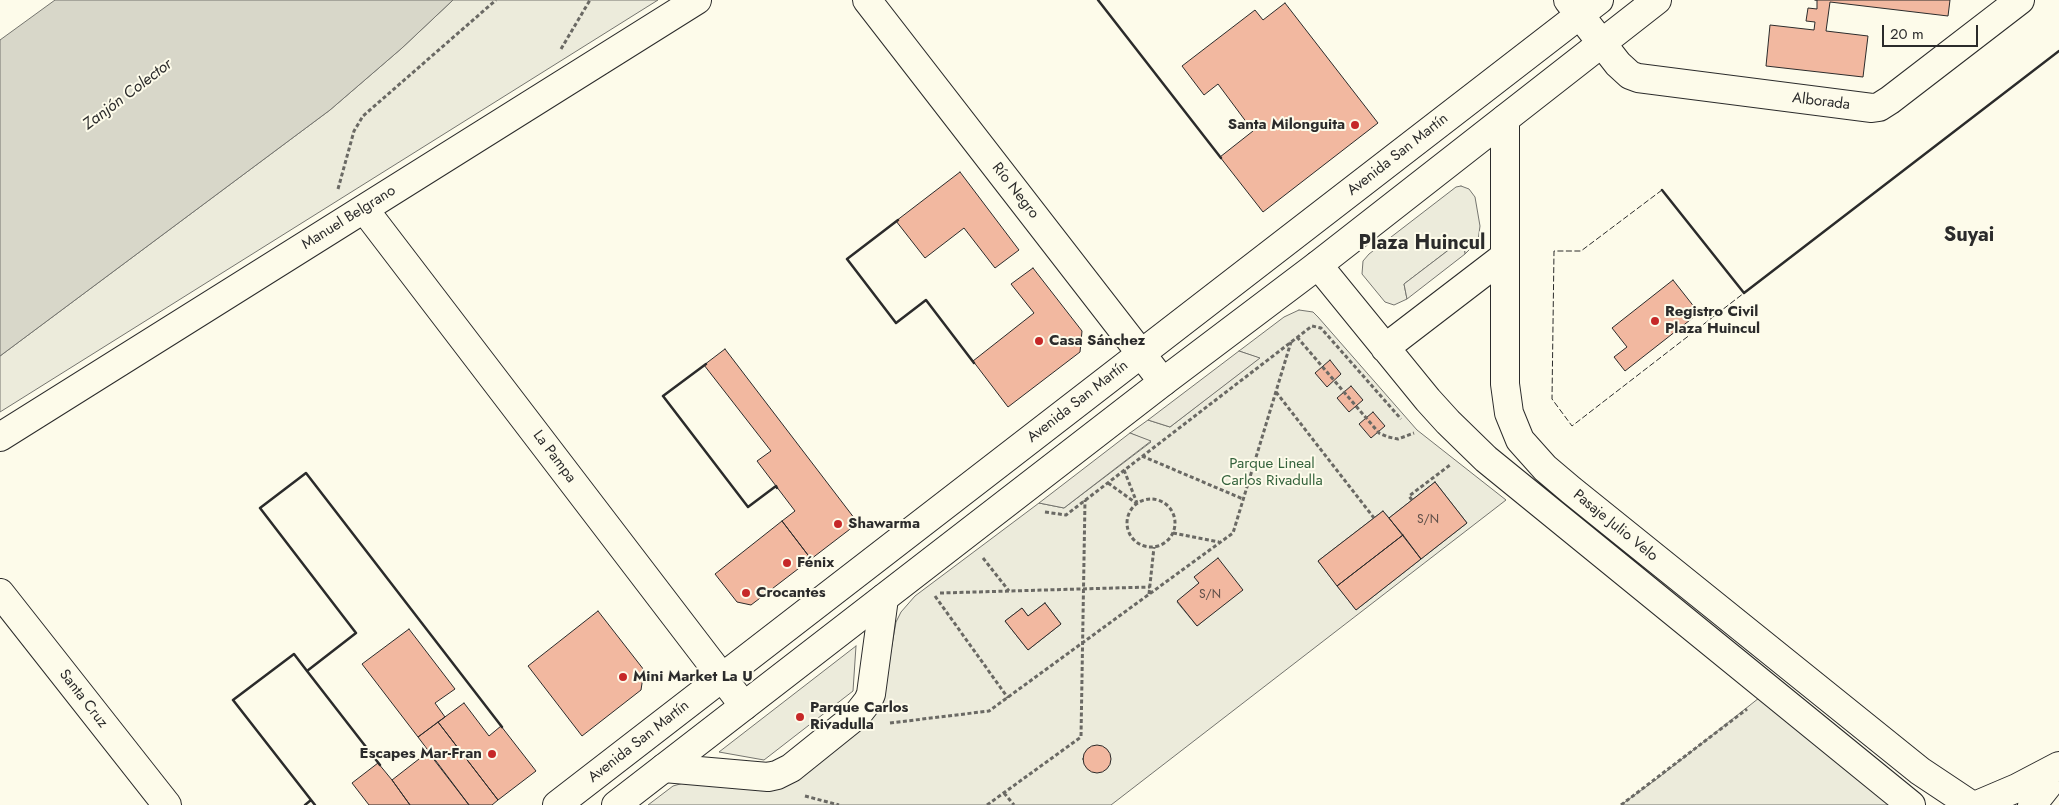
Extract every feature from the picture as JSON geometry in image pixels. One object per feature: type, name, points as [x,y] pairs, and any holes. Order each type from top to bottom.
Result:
[{"type":"main road","name":"Manuel Belgrano","points":[[0,437],[697,0]]},
{"type":"main road","name":"Río Negro","points":[[867,0],[1163,382]]},
{"type":"main road","points":[[616,805],[1163,382],[1318,265],[1657,0]]},
{"type":"main road","name":"Alborada","points":[[1582,5],[1602,42],[1624,70],[1630,75],[1644,80],[1872,108],[1879,107],[1890,100],[2020,0]]},
{"type":"main road","name":"Avenida San Martín","points":[[557,805],[1141,353],[1582,5]]},
{"type":"main road","name":"Pasaje Julio Velo","points":[[1505,119],[1506,399],[1513,427],[1528,451],[1565,485],[1920,771],[1971,805]]},
{"type":"main road","name":"La Pampa","points":[[364,209],[744,706]]},
{"type":"main road","points":[[1385,348],[1505,256]]},
{"type":"main road","name":"Pasaje Julio Velo","points":[[1318,265],[1448,422],[1486,459],[1911,805]]},
{"type":"main road","name":"Santa Cruz","points":[[0,593],[167,805]]},
{"type":"main road","points":[[664,768],[768,776],[777,775],[791,768],[857,715],[868,701],[884,598]]},
{"type":"main road","points":[[1977,805],[2017,788],[2059,766]]},
{"type":"main road","points":[[2032,805],[2059,771]]},
{"type":"path","points":[[338,192],[354,131],[363,116],[496,0]]},
{"type":"path","points":[[557,55],[590,0]]},
{"type":"path","points":[[1043,511],[1066,515],[1312,326],[1320,328],[1404,422]]},
{"type":"path","points":[[1297,337],[1379,433],[1388,438],[1398,439],[1414,433]]},
{"type":"path","points":[[884,724],[989,711],[1233,533],[1292,342]]},
{"type":"path","points":[[1276,392],[1374,518]]},
{"type":"path","points":[[1409,428],[1420,438]]},
{"type":"path","points":[[1142,456],[1243,499]]},
{"type":"path","points":[[1443,458],[1458,470]]},
{"type":"path","points":[[1412,500],[1409,496],[1450,464]]},
{"type":"path","points":[[1124,470],[1137,503]]},
{"type":"path","points":[[1108,483],[1137,503]]},
{"type":"path","points":[[1151,499],[1166,504],[1174,517],[1173,533],[1169,540],[1154,547],[1140,545],[1130,536],[1127,522],[1128,515],[1137,503],[1151,499]]},
{"type":"path","points":[[987,805],[1081,737],[1085,500]]},
{"type":"path","points":[[1173,533],[1219,542]]},
{"type":"path","points":[[1149,594],[1154,547]]},
{"type":"path","points":[[975,562],[990,551]]},
{"type":"path","points":[[982,557],[1009,592]]},
{"type":"path","points":[[933,594],[1150,587]]},
{"type":"path","points":[[927,598],[940,588]]},
{"type":"path","points":[[933,594],[1008,698]]},
{"type":"path","points":[[1621,805],[1748,708]]},
{"type":"path","points":[[1004,792],[1014,805]]},
{"type":"path","points":[[796,794],[839,805]]},
{"type":"green space","points":[[453,0],[658,0],[0,412],[0,356],[330,110],[402,48]]},
{"type":"green space","points":[[1461,186],[1469,189],[1475,197],[1480,226],[1478,241],[1465,254],[1463,239],[1404,284],[1407,299],[1394,305],[1385,302],[1362,274],[1363,261],[1369,254],[1456,187]]},
{"type":"green space","name":"Parque Lineal Carlos Rivadulla","points":[[1299,310],[1313,312],[1417,430],[1506,500],[1111,805],[648,805],[673,786],[687,782],[770,788],[868,722],[880,710],[896,622],[901,612],[915,596],[1039,503],[1064,508],[1151,442],[1130,433],[1148,420],[1170,427],[1259,358],[1239,351],[1284,317]],"holes":[[[1435,482],[1467,523],[1356,610],[1318,561],[1383,511],[1389,518]],[[1195,577],[1242,589],[1197,626],[1177,602],[1199,583]],[[1045,603],[1061,624],[1028,650],[1005,621],[1022,608],[1028,616]]]},
{"type":"green space","points":[[856,646],[853,691],[764,760],[719,752]]},
{"type":"green space","points":[[1759,698],[1892,805],[1621,805],[1658,778]]},
{"type":"shaded area","points":[[1463,239],[1465,254],[1407,299],[1404,284]]},
{"type":"shaded area","points":[[1239,351],[1260,358],[1170,427],[1148,420]]},
{"type":"shaded area","points":[[1130,433],[1151,441],[1064,508],[1039,503]]},
{"type":"water","name":"Zanjón Colector","points":[[55,0],[453,0],[402,48],[330,110],[0,356],[0,40]]},
{"type":"building","points":[[1817,0],[1950,0],[1948,16],[1830,2],[1826,31],[1868,36],[1863,77],[1766,66],[1770,25],[1814,30],[1815,22],[1806,21],[1808,8],[1817,9]]},
{"type":"building","points":[[1285,3],[1378,123],[1263,212],[1220,157],[1253,131],[1218,84],[1204,95],[1182,66],[1255,10],[1263,20]]},
{"type":"building","points":[[960,172],[1019,250],[995,268],[964,228],[925,258],[896,221]]},
{"type":"building","name":"Casa Sánchez","points":[[1033,268],[1082,331],[1080,352],[1008,407],[973,361],[1034,313],[1011,284]]},
{"type":"building","name":"Registro Civil Plaza Huincul","points":[[1673,280],[1699,313],[1625,371],[1614,357],[1627,347],[1612,328]]},
{"type":"building","points":[[725,349],[858,523],[811,559],[782,521],[795,511],[757,461],[771,451],[704,365]]},
{"type":"building","points":[[1330,360],[1341,374],[1327,387],[1315,373]]},
{"type":"building","points":[[1351,386],[1363,400],[1349,412],[1337,398]]},
{"type":"building","points":[[1373,412],[1385,426],[1371,438],[1359,424]]},
{"type":"building","points":[[1435,482],[1467,523],[1421,559],[1389,518]]},
{"type":"building","points":[[1383,511],[1403,535],[1337,586],[1318,561]]},
{"type":"building","points":[[782,521],[811,559],[751,605],[737,602],[715,574]]},
{"type":"building","points":[[1403,535],[1421,559],[1356,610],[1337,586]]},
{"type":"building","points":[[1218,558],[1243,590],[1197,626],[1177,601],[1199,583],[1194,577]]},
{"type":"building","points":[[1045,603],[1061,624],[1028,650],[1005,621],[1022,608],[1028,616]]},
{"type":"building","points":[[598,611],[644,670],[641,690],[582,736],[528,666]]},
{"type":"building","points":[[409,629],[455,689],[435,703],[445,717],[418,737],[362,664]]},
{"type":"building","name":"Escapes Mar-Fran","points":[[464,703],[489,736],[501,726],[536,771],[498,800],[438,722]]},
{"type":"building","points":[[438,722],[498,800],[492,805],[469,805],[418,737]]},
{"type":"building","points":[[1097,745],[1107,749],[1111,759],[1107,769],[1097,773],[1087,769],[1083,759],[1087,749]]},
{"type":"building","points":[[428,752],[469,805],[410,805],[392,780]]},
{"type":"building","points":[[378,763],[410,805],[369,805],[352,783]]},
{"type":"fence","points":[[1662,190],[1581,251],[1554,251],[1552,399],[1572,426],[1744,293]]},
{"type":"wall","points":[[1098,0],[1221,158]]},
{"type":"wall","points":[[1662,190],[1744,293],[2059,51]]},
{"type":"wall","points":[[898,220],[847,259],[896,323],[926,300],[974,363]]},
{"type":"wall","points":[[706,364],[663,396],[748,507],[776,486],[777,488]]},
{"type":"wall","points":[[380,765],[307,671],[356,633],[260,508],[306,473],[502,727]]},
{"type":"wall","points":[[307,671],[294,654],[233,700],[315,805]]},
{"type":"wall","points":[[305,805],[311,800]]},
{"type":"place","name":"Santa Milonguita","points":[[1355,125]]},
{"type":"place","name":"Registro Civil Plaza Huincul","points":[[1655,321]]},
{"type":"place","name":"Casa Sánchez","points":[[1039,341]]},
{"type":"place","name":"Shawarma","points":[[838,524]]},
{"type":"place","name":"Fénix","points":[[787,563]]},
{"type":"place","name":"Crocantes","points":[[746,593]]},
{"type":"place","name":"Mini Market La U","points":[[623,677]]},
{"type":"place","name":"Parque Carlos Rivadulla","points":[[800,717]]},
{"type":"place","name":"Escapes Mar-Fran","points":[[492,754]]},
{"type":"district","name":"Suyai","points":[[1969,236]]},
{"type":"district","name":"Plaza Huincul","points":[[1422,244]]}]
